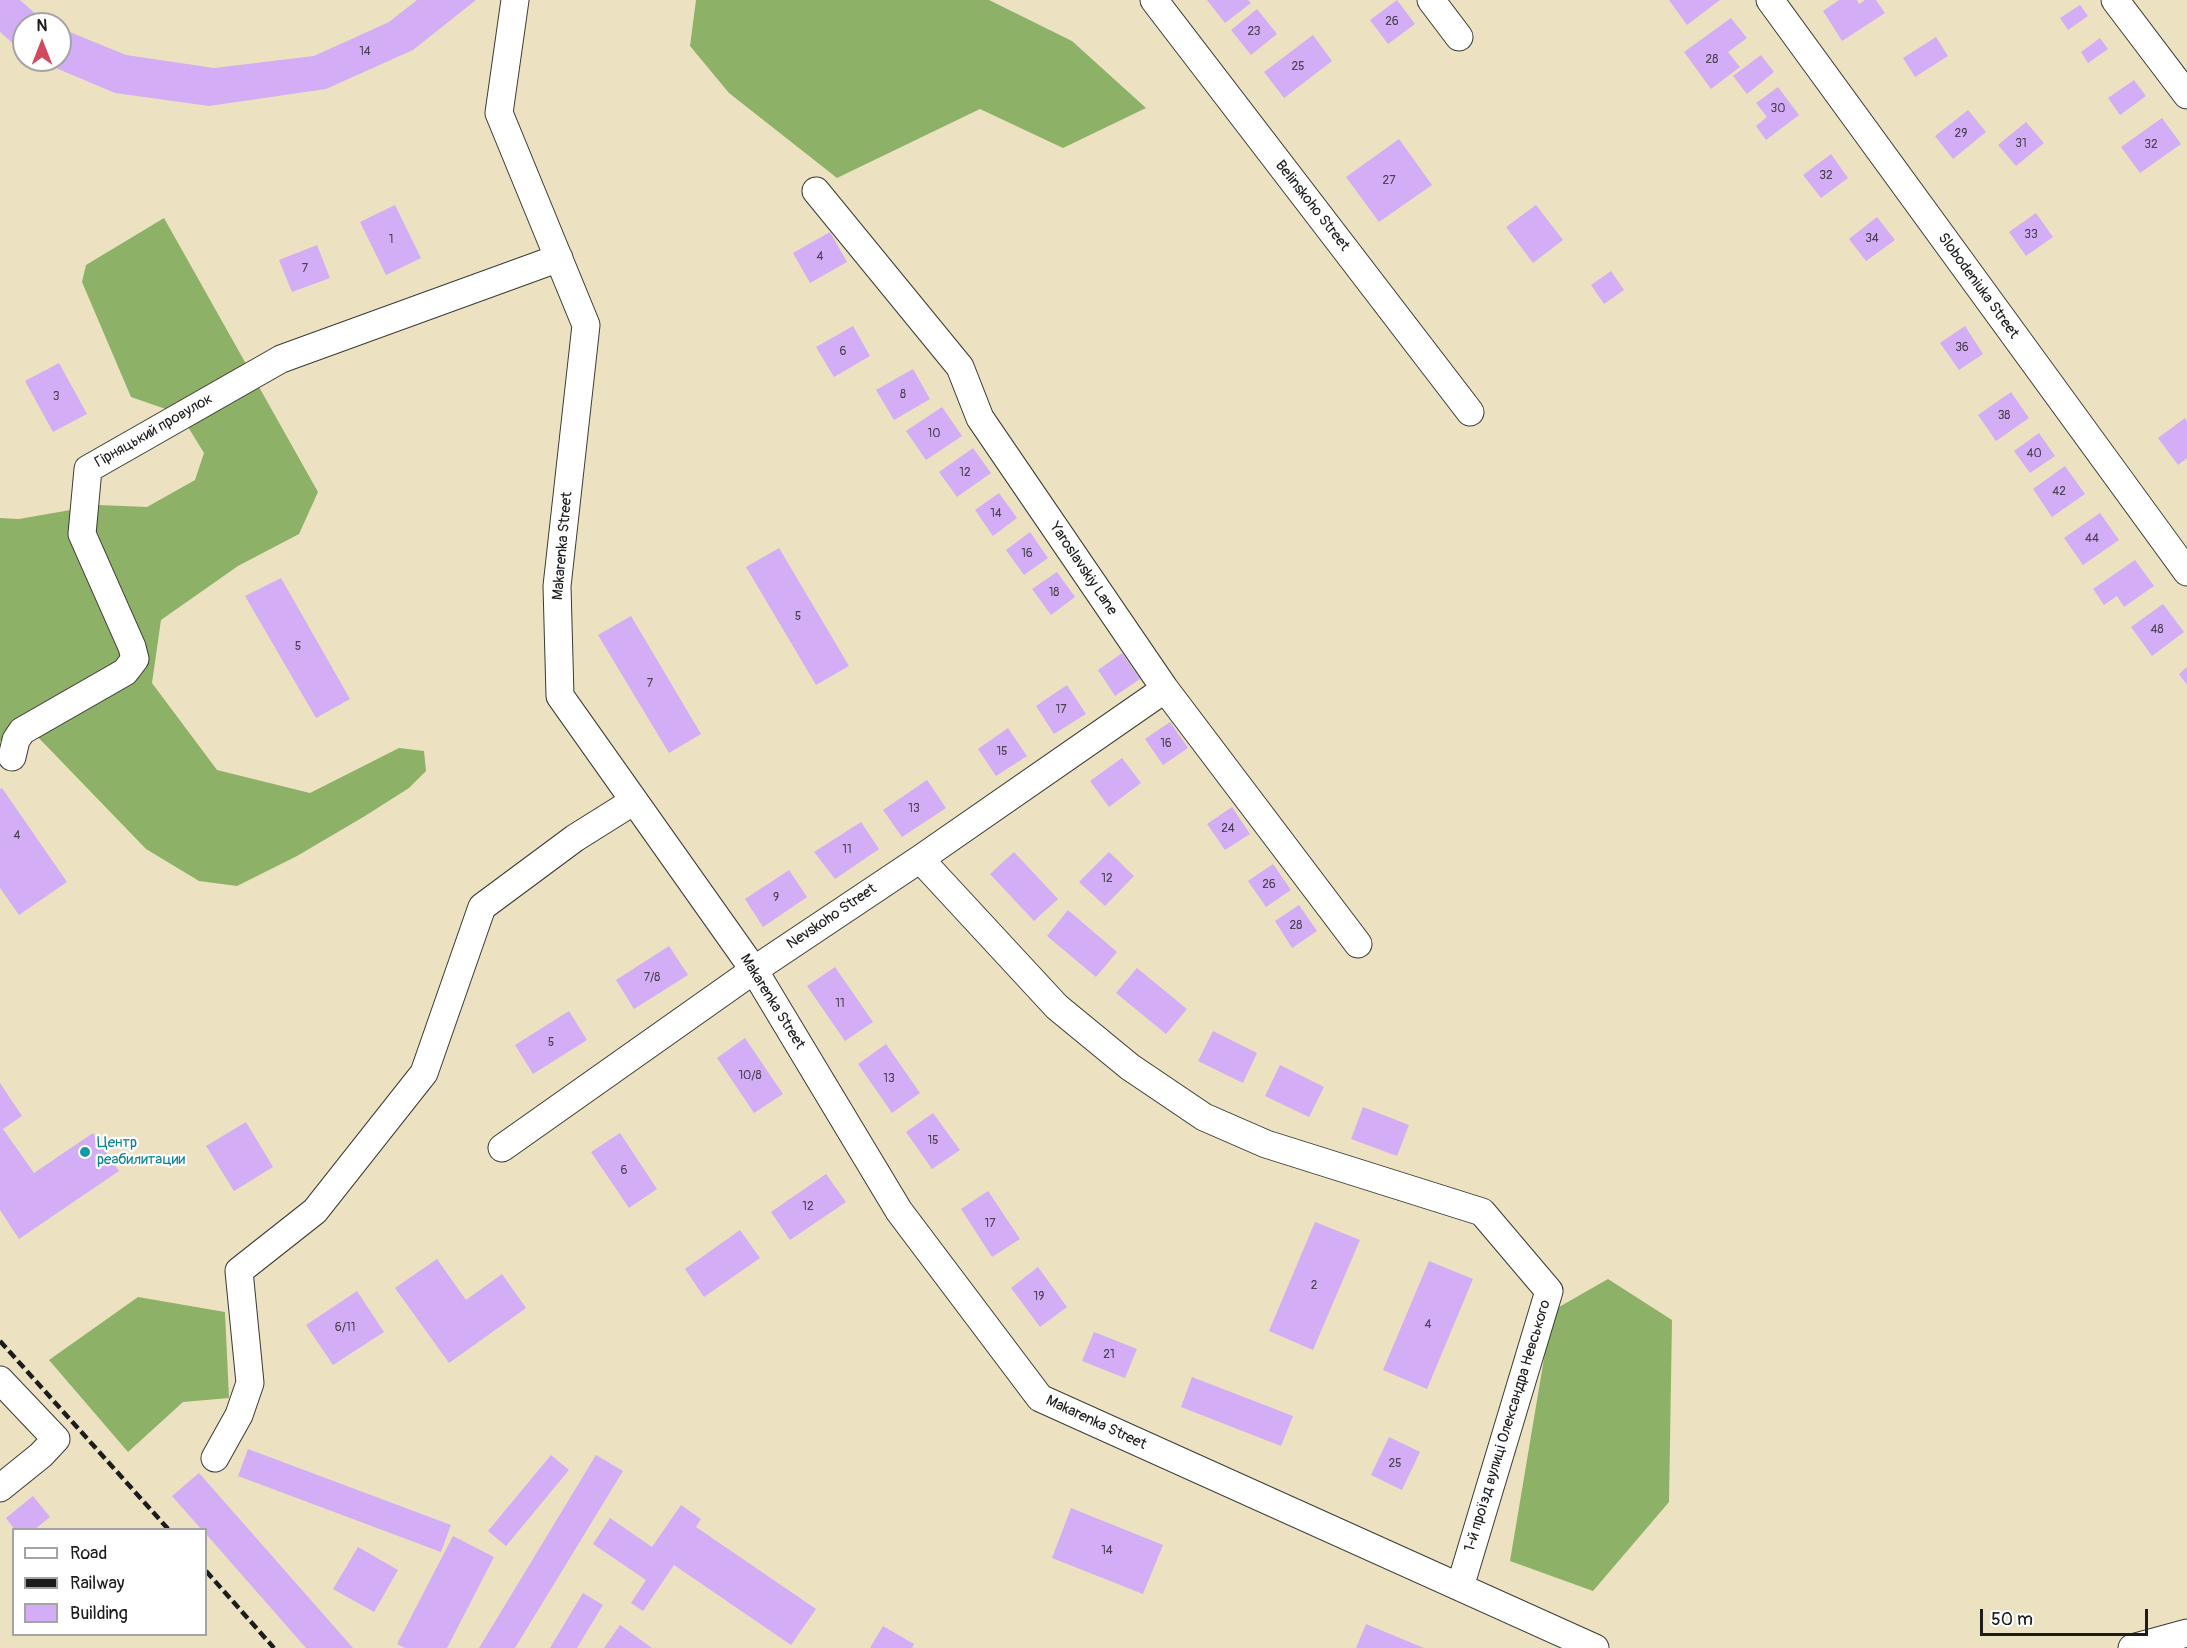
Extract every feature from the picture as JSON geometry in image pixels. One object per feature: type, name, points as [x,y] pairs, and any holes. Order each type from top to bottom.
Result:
[{"type":"street","name":"Makarenka Street","points":[[515,0],[499,113],[586,325],[557,586],[560,696],[754,970],[899,1211],[1040,1398],[1595,1648]]},
{"type":"street","name":"Belinskoho Street","points":[[1154,0],[1470,412]]},
{"type":"street","points":[[1431,0],[1459,37]]},
{"type":"street","name":"Slobodeniuka Street","points":[[1770,0],[2187,572]]},
{"type":"street","points":[[2115,0],[2187,94]]},
{"type":"street","name":"Yaroslavskiy Lane","points":[[816,191],[960,367],[980,418],[1165,689],[1358,944]]},
{"type":"street","name":"Гірняцький провулок","points":[[12,757],[16,740],[22,731],[125,672],[135,659],[132,646],[82,534],[88,469],[281,359],[558,258]]},
{"type":"street","name":"Nevskoho Street","points":[[502,1148],[754,970],[920,859],[1165,689]]},
{"type":"street","points":[[215,1458],[239,1415],[250,1383],[239,1272],[315,1211],[424,1073],[482,907],[575,838],[634,801]]},
{"type":"street","name":"1-й проїзд вулиці Олександра Невського","points":[[920,859],[1057,1007],[1130,1067],[1204,1117],[1266,1144],[1482,1212],[1548,1291],[1460,1587]]},
{"type":"street","points":[[0,1380],[56,1439],[41,1455],[0,1488]]},
{"type":"street","points":[[2132,1648],[2187,1633]]},
{"type":"green space","points":[[696,0],[989,0],[1072,41],[1146,108],[1063,148],[980,109],[837,178],[729,93],[690,46]]},
{"type":"green space","points":[[164,218],[318,492],[299,534],[238,566],[161,620],[152,683],[217,770],[310,793],[399,748],[424,751],[426,771],[409,788],[297,856],[237,886],[199,881],[146,849],[33,732],[0,741],[0,518],[19,519],[99,505],[147,507],[195,480],[204,453],[180,414],[131,397],[82,282],[86,265]]},
{"type":"green space","points":[[1608,1279],[1672,1320],[1669,1502],[1593,1591],[1510,1561],[1552,1311]]},
{"type":"green space","points":[[138,1297],[225,1312],[229,1398],[183,1402],[128,1452],[49,1360]]},
{"type":"building","points":[[0,0],[20,0],[34,12],[12,12],[12,42],[0,32]]},
{"type":"building","points":[[417,0],[476,0],[413,50],[326,89],[209,106],[115,93],[65,72],[72,72],[72,33],[126,55],[214,68],[314,56],[389,22]]},
{"type":"building","points":[[1207,0],[1248,0],[1251,3],[1225,23]]},
{"type":"building","points":[[1397,0],[1415,24],[1388,44],[1370,20]]},
{"type":"building","points":[[1669,0],[1720,0],[1687,25]]},
{"type":"building","points":[[1839,0],[1857,0],[1859,4],[1865,0],[1876,0],[1885,13],[1842,41],[1823,11]]},
{"type":"building","points":[[2080,5],[2088,16],[2068,30],[2060,18]]},
{"type":"building","points":[[1257,9],[1277,34],[1251,55],[1231,30]]},
{"type":"building","points":[[1731,18],[1747,38],[1728,52],[1740,67],[1711,89],[1684,52]]},
{"type":"building","points":[[1313,35],[1332,61],[1284,98],[1264,72]]},
{"type":"building","points":[[1936,37],[1948,56],[1915,77],[1903,58]]},
{"type":"building","points":[[2100,38],[2108,49],[2088,63],[2081,52]]},
{"type":"building","points":[[1761,55],[1774,72],[1747,94],[1733,76]]},
{"type":"building","points":[[2134,80],[2146,96],[2120,115],[2108,98]]},
{"type":"building","points":[[1778,87],[1799,115],[1766,140],[1756,126],[1767,117],[1756,103]]},
{"type":"building","points":[[1968,110],[1986,132],[1953,159],[1935,136]]},
{"type":"building","points":[[2162,118],[2181,144],[2140,173],[2121,147]]},
{"type":"building","points":[[2026,122],[2044,143],[2016,166],[1998,145]]},
{"type":"building","points":[[1399,139],[1432,185],[1379,222],[1346,177]]},
{"type":"building","points":[[1831,154],[1848,178],[1821,198],[1803,175]]},
{"type":"building","points":[[395,205],[421,258],[386,275],[360,222]]},
{"type":"building","points":[[1536,205],[1563,240],[1533,263],[1506,227]]},
{"type":"building","points":[[2036,213],[2053,237],[2026,256],[2009,232]]},
{"type":"building","points":[[1877,217],[1895,240],[1866,261],[1849,239]]},
{"type":"building","points":[[830,232],[847,262],[810,283],[793,253]]},
{"type":"building","points":[[317,245],[330,278],[292,292],[279,260]]},
{"type":"building","points":[[1611,271],[1624,290],[1604,304],[1591,285]]},
{"type":"building","points":[[853,326],[870,356],[834,377],[816,347]]},
{"type":"building","points":[[1965,326],[1983,354],[1959,370],[1940,343]]},
{"type":"building","points":[[59,363],[87,414],[53,432],[25,381]]},
{"type":"building","points":[[913,369],[930,399],[894,420],[876,390]]},
{"type":"building","points":[[2011,392],[2029,418],[1996,441],[1978,415]]},
{"type":"building","points":[[942,407],[962,436],[926,460],[906,431]]},
{"type":"building","points":[[2185,418],[2187,458],[2178,465],[2158,438]]},
{"type":"building","points":[[2039,433],[2055,456],[2030,473],[2014,451]]},
{"type":"building","points":[[973,448],[991,473],[957,497],[939,472]]},
{"type":"building","points":[[2065,466],[2085,494],[2052,517],[2033,489]]},
{"type":"building","points":[[999,493],[1017,518],[993,536],[975,510]]},
{"type":"building","points":[[2100,513],[2119,540],[2083,565],[2064,538]]},
{"type":"building","points":[[1030,532],[1048,558],[1024,575],[1006,550]]},
{"type":"building","points":[[779,548],[849,666],[816,685],[746,567]]},
{"type":"building","points":[[2135,560],[2154,586],[2124,607],[2117,596],[2104,605],[2093,589]]},
{"type":"building","points":[[1057,572],[1075,597],[1051,615],[1032,589]]},
{"type":"building","points":[[281,578],[350,699],[316,718],[245,596]]},
{"type":"building","points":[[2163,604],[2184,632],[2152,656],[2131,627]]},
{"type":"building","points":[[631,616],[701,734],[669,753],[598,635]]},
{"type":"building","points":[[1122,653],[1140,679],[1115,696],[1098,670]]},
{"type":"building","points":[[2187,667],[2187,685],[2179,674]]},
{"type":"building","points":[[1067,685],[1086,714],[1054,734],[1036,706]]},
{"type":"building","points":[[1170,722],[1188,748],[1163,765],[1145,739]]},
{"type":"building","points":[[1008,728],[1027,756],[996,776],[978,749]]},
{"type":"building","points":[[1122,758],[1141,783],[1109,807],[1090,781]]},
{"type":"building","points":[[927,780],[946,808],[902,837],[883,810]]},
{"type":"building","points":[[2,788],[67,882],[19,915],[0,888],[0,789]]},
{"type":"building","points":[[1232,807],[1250,834],[1225,850],[1207,824]]},
{"type":"building","points":[[861,822],[879,849],[835,879],[814,852]]},
{"type":"building","points":[[1014,852],[1058,899],[1034,921],[990,874]]},
{"type":"building","points":[[1109,852],[1134,876],[1105,906],[1079,882]]},
{"type":"building","points":[[1273,864],[1291,890],[1266,907],[1248,881]]},
{"type":"building","points":[[789,870],[807,897],[763,927],[745,899]]},
{"type":"building","points":[[1299,905],[1317,931],[1292,948],[1275,921]]},
{"type":"building","points":[[1068,910],[1117,952],[1096,977],[1047,936]]},
{"type":"building","points":[[669,946],[688,975],[634,1009],[616,980]]},
{"type":"building","points":[[835,967],[873,1022],[845,1041],[807,986]]},
{"type":"building","points":[[1137,968],[1187,1009],[1166,1034],[1116,993]]},
{"type":"building","points":[[569,1011],[587,1040],[533,1074],[515,1045]]},
{"type":"building","points":[[1213,1031],[1257,1053],[1243,1083],[1198,1061]]},
{"type":"building","points":[[745,1038],[783,1094],[754,1113],[717,1058]]},
{"type":"building","points":[[886,1044],[920,1093],[892,1113],[858,1064]]},
{"type":"building","points":[[1280,1065],[1324,1087],[1309,1117],[1265,1096]]},
{"type":"building","name":"Центр реабилитации","points":[[0,1083],[22,1116],[3,1129],[34,1173],[93,1133],[119,1171],[19,1239],[0,1210]]},
{"type":"building","points":[[1363,1107],[1409,1125],[1397,1156],[1351,1139]]},
{"type":"building","points":[[933,1113],[960,1150],[932,1169],[906,1132]]},
{"type":"building","points":[[246,1122],[273,1167],[234,1191],[206,1146]]},
{"type":"building","points":[[620,1133],[657,1189],[629,1208],[591,1152]]},
{"type":"building","points":[[826,1174],[846,1202],[790,1240],[771,1212]]},
{"type":"building","points":[[988,1191],[1020,1239],[992,1257],[961,1209]]},
{"type":"building","points":[[1315,1222],[1360,1240],[1313,1350],[1269,1331]]},
{"type":"building","points":[[740,1230],[760,1258],[704,1297],[685,1269]]},
{"type":"building","points":[[437,1259],[466,1300],[502,1274],[526,1308],[449,1363],[395,1288]]},
{"type":"building","points":[[1429,1261],[1473,1279],[1427,1389],[1383,1370]]},
{"type":"building","points":[[1038,1267],[1067,1307],[1040,1327],[1011,1288]]},
{"type":"building","points":[[357,1291],[384,1332],[333,1365],[306,1325]]},
{"type":"building","points":[[1094,1332],[1137,1349],[1125,1378],[1082,1361]]},
{"type":"building","points":[[1192,1377],[1293,1416],[1281,1446],[1181,1407]]},
{"type":"building","points":[[1389,1437],[1420,1452],[1402,1490],[1371,1475]]},
{"type":"building","points":[[248,1449],[451,1525],[441,1552],[238,1476]]},
{"type":"building","points":[[551,1455],[569,1470],[506,1546],[488,1531]]},
{"type":"building","points":[[596,1455],[623,1471],[515,1648],[479,1648]]},
{"type":"building","points":[[199,1473],[353,1648],[306,1648],[207,1535],[207,1528],[200,1528],[172,1496]]},
{"type":"building","points":[[33,1496],[50,1517],[36,1528],[14,1528],[6,1518]]},
{"type":"building","points":[[681,1505],[701,1519],[696,1527],[816,1609],[791,1645],[674,1565],[643,1611],[631,1603],[646,1580],[593,1544],[610,1518],[652,1547]]},
{"type":"building","points":[[1071,1508],[1163,1545],[1143,1594],[1052,1558]]},
{"type":"building","points":[[453,1536],[494,1557],[447,1648],[405,1648],[397,1644]]},
{"type":"building","points":[[358,1547],[398,1570],[374,1612],[333,1589]]},
{"type":"building","points":[[583,1593],[603,1605],[577,1648],[550,1648]]},
{"type":"building","points":[[1366,1624],[1424,1648],[1356,1648]]},
{"type":"building","points":[[620,1625],[652,1648],[604,1648]]},
{"type":"building","points":[[883,1626],[914,1644],[912,1648],[870,1648]]},
{"type":"railway","points":[[0,1341],[167,1528]]},
{"type":"railway","points":[[207,1572],[274,1648]]},
{"type":"place","name":"Центр реабилитации","points":[[85,1152]]}]
